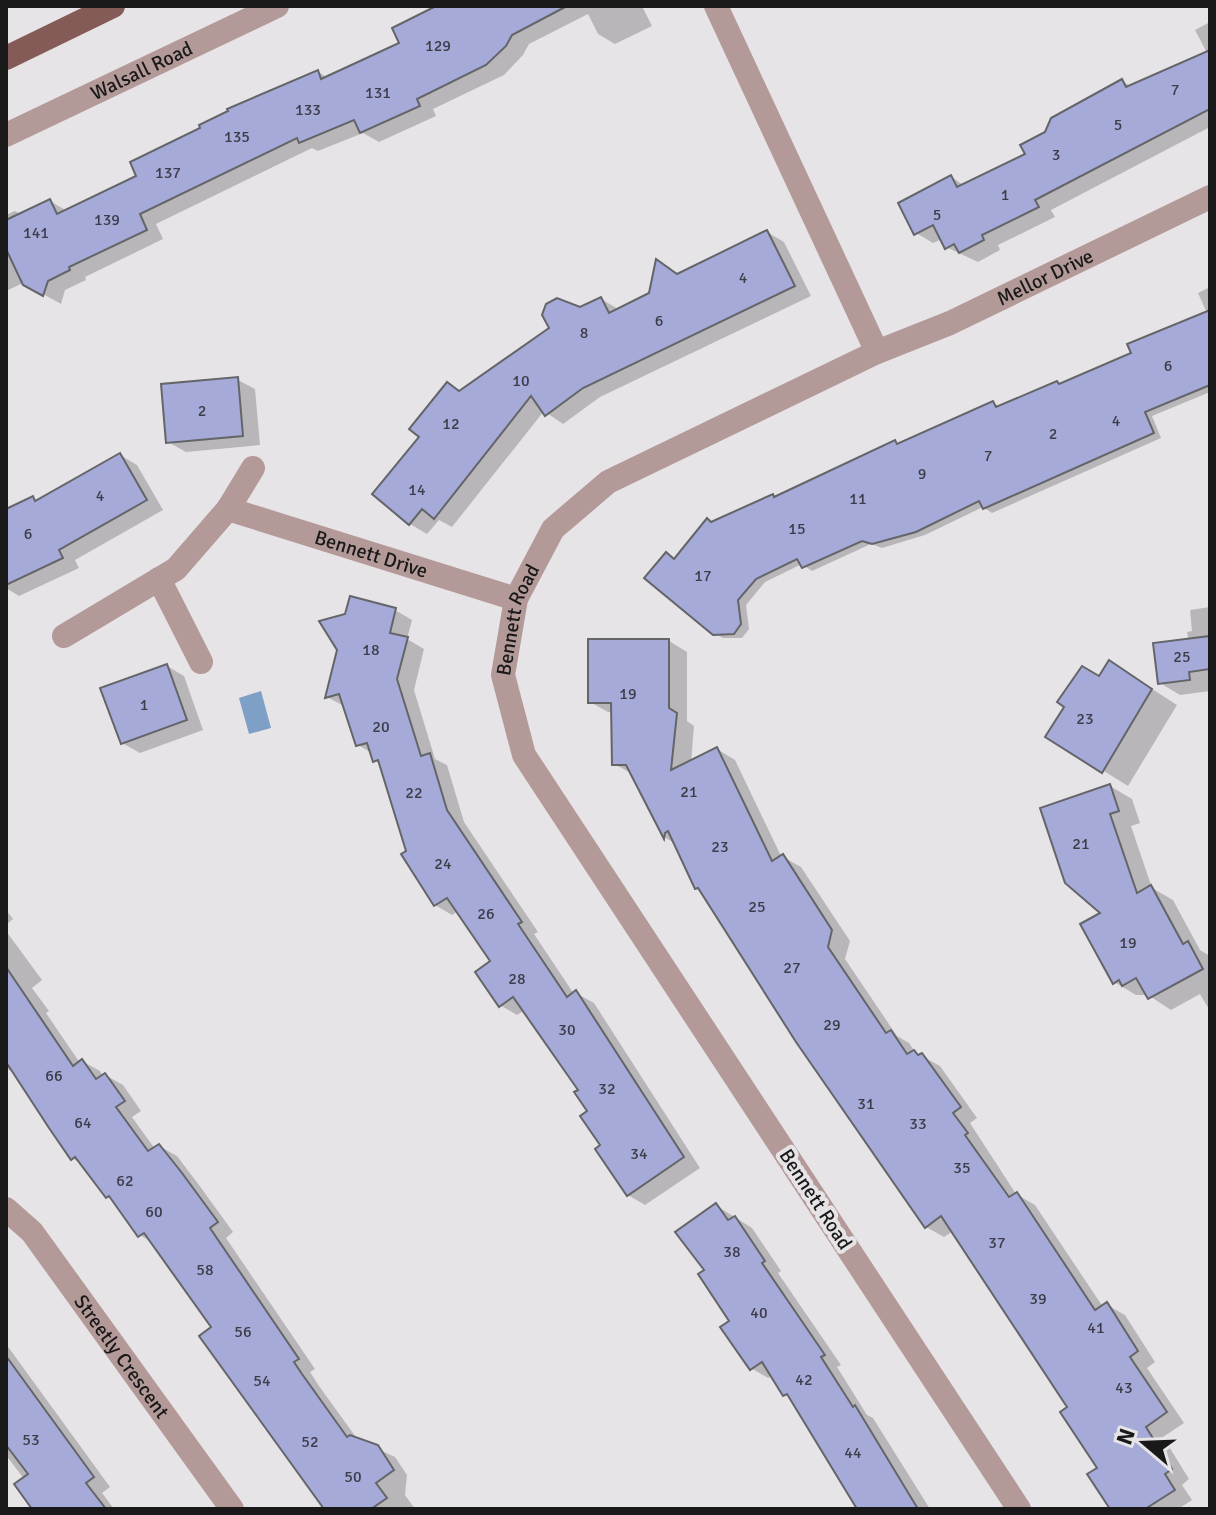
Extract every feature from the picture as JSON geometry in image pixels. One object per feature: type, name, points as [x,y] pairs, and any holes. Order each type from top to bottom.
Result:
[{"type":"main road","points":[[6,58],[113,6]]},
{"type":"street","name":"Walsall Road","points":[[6,135],[277,6]]},
{"type":"street","points":[[716,6],[877,352]]},
{"type":"street","name":"Mellor Drive","points":[[877,352],[950,323],[1210,197]]},
{"type":"street","name":"Bennett Road","points":[[877,352],[608,482],[553,529],[516,599],[503,675],[524,755],[1019,1509]]},
{"type":"street","points":[[64,636],[176,569],[228,509],[253,468]]},
{"type":"street","name":"Bennett Drive","points":[[228,509],[516,599]]},
{"type":"street","points":[[159,579],[201,662]]},
{"type":"street","name":"Streetly Crescent","points":[[6,1209],[32,1232],[232,1509]]},
{"type":"water","points":[[261,691],[271,728],[249,734],[239,698]]},
{"type":"building","points":[[436,6],[567,6],[512,35],[506,46],[486,65],[417,99],[420,106],[360,133],[354,120],[299,143],[297,138],[140,214],[147,230],[69,267],[70,270],[48,281],[43,296],[23,285],[6,249],[6,220],[50,199],[57,214],[136,176],[130,162],[200,128],[199,125],[227,109],[318,70],[321,79],[399,43],[392,28]]},
{"type":"building","points":[[1210,50],[1210,109],[1035,200],[1039,207],[982,235],[984,240],[959,253],[954,244],[945,249],[933,225],[914,235],[898,203],[951,175],[957,187],[1025,154],[1020,145],[1045,132],[1051,118],[1122,79],[1126,87]]},
{"type":"building","points":[[767,230],[795,286],[583,388],[545,416],[531,396],[434,519],[422,509],[409,525],[372,494],[419,437],[409,429],[447,382],[459,391],[549,328],[542,315],[546,304],[557,298],[580,307],[601,297],[609,313],[649,293],[656,259],[677,274]]},
{"type":"building","points":[[1210,310],[1210,385],[1145,412],[1154,433],[983,509],[979,501],[916,532],[872,544],[862,541],[802,568],[797,559],[756,579],[738,600],[741,624],[734,634],[713,635],[644,578],[666,552],[674,559],[707,518],[711,522],[773,494],[774,497],[895,440],[897,444],[993,401],[996,407],[1057,381],[1059,384],[1131,353],[1127,344]]},
{"type":"building","points":[[238,377],[243,436],[166,443],[161,384]]},
{"type":"building","points":[[120,453],[147,500],[59,550],[63,558],[6,585],[6,509],[33,496],[35,501]]},
{"type":"building","points":[[350,596],[396,608],[390,633],[408,637],[397,679],[421,756],[430,753],[447,810],[522,922],[518,924],[567,997],[576,990],[684,1157],[627,1196],[595,1149],[600,1145],[580,1116],[587,1111],[574,1092],[578,1090],[513,997],[499,1007],[475,972],[490,961],[447,898],[434,906],[401,854],[406,851],[378,760],[373,762],[367,743],[356,746],[339,694],[325,698],[337,650],[319,621],[345,614]]},
{"type":"building","points":[[1210,636],[1210,669],[1189,672],[1190,680],[1158,684],[1153,643]]},
{"type":"building","points":[[588,639],[669,639],[669,708],[677,713],[671,770],[717,747],[772,861],[783,854],[832,930],[828,947],[886,1033],[891,1030],[907,1054],[914,1050],[918,1055],[922,1053],[961,1107],[953,1113],[968,1133],[965,1135],[1009,1197],[1017,1192],[1095,1310],[1107,1302],[1138,1351],[1130,1357],[1167,1412],[1146,1427],[1172,1469],[1165,1474],[1175,1490],[1145,1509],[1110,1509],[1087,1474],[1097,1468],[1060,1412],[1067,1407],[941,1216],[925,1228],[796,1042],[698,888],[695,889],[668,831],[664,839],[626,765],[612,765],[611,703],[588,703]]},
{"type":"building","points":[[1109,660],[1152,689],[1102,773],[1045,737],[1064,707],[1057,702],[1082,666],[1099,676]]},
{"type":"building","points":[[167,664],[187,720],[121,744],[100,688]]},
{"type":"building","points":[[1110,784],[1119,811],[1110,814],[1137,893],[1151,885],[1183,944],[1188,941],[1203,969],[1148,999],[1136,978],[1122,986],[1119,980],[1113,984],[1080,924],[1100,913],[1065,883],[1040,808]]},
{"type":"building","points":[[6,967],[73,1066],[82,1059],[96,1079],[105,1073],[125,1101],[116,1107],[148,1151],[159,1144],[218,1222],[210,1228],[299,1359],[294,1362],[302,1374],[347,1437],[350,1435],[378,1445],[394,1470],[376,1483],[387,1498],[371,1509],[324,1509],[199,1336],[211,1327],[144,1233],[138,1237],[109,1196],[106,1198],[75,1157],[71,1160],[6,1062]]},
{"type":"building","points":[[716,1203],[728,1220],[735,1216],[765,1261],[762,1263],[825,1355],[821,1357],[853,1407],[855,1405],[918,1509],[857,1509],[787,1394],[783,1396],[762,1362],[750,1370],[720,1327],[729,1321],[698,1274],[704,1270],[675,1232]]},
{"type":"building","points":[[6,1356],[94,1477],[86,1483],[106,1509],[32,1509],[14,1484],[28,1474],[6,1445]]}]
